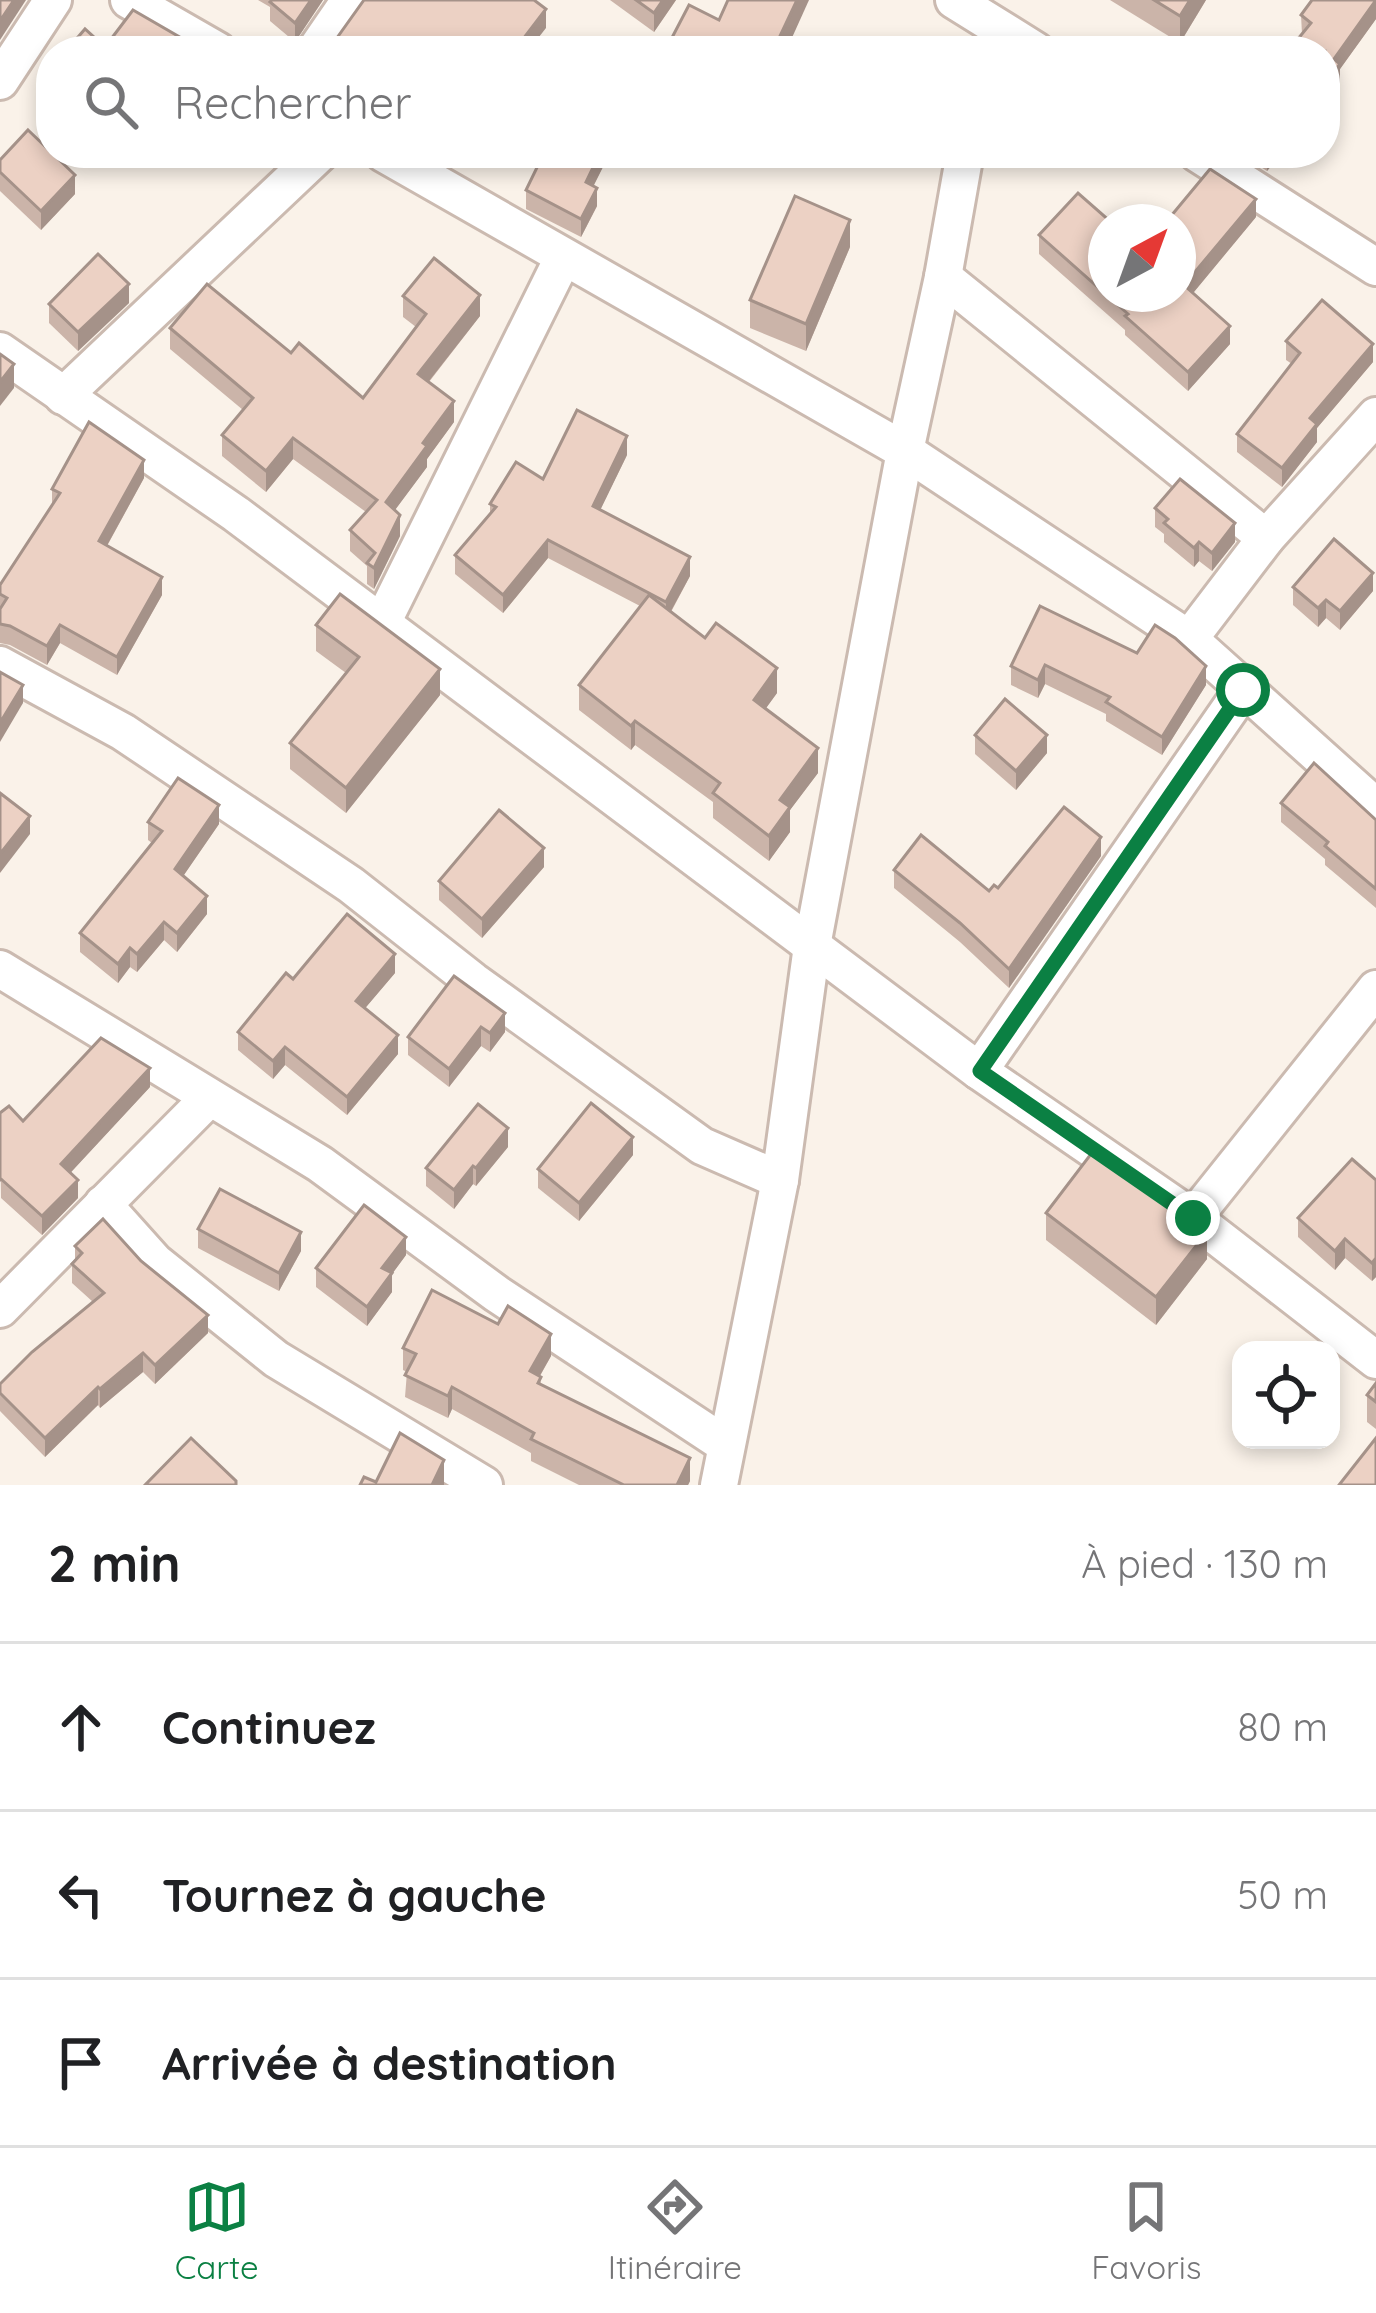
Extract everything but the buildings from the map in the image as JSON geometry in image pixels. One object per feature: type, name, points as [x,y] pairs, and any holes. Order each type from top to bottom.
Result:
[{"type":"street","points":[[0,81],[53,0]]},
{"type":"street","points":[[129,0],[192,36]]},
{"type":"street","points":[[325,36],[350,0]]},
{"type":"street","points":[[954,0],[989,24]]},
{"type":"street","points":[[63,396],[304,168]]},
{"type":"street","points":[[409,168],[905,451],[1189,639],[1376,807]]},
{"type":"street","points":[[719,1485],[780,1180],[812,946],[962,168]]},
{"type":"street","points":[[1221,168],[1376,267]]},
{"type":"street","points":[[381,625],[563,258]]},
{"type":"street","points":[[943,277],[1266,538]]},
{"type":"street","points":[[0,351],[236,514],[980,1071],[1193,1218],[1374,1354]]},
{"type":"street","points":[[1189,639],[1266,538],[1376,416]]},
{"type":"street","points":[[0,665],[123,732],[351,885],[473,981],[702,1146],[780,1180]]},
{"type":"street","points":[[980,1071],[1243,690]]},
{"type":"street","points":[[0,969],[320,1164],[497,1294],[726,1445]]},
{"type":"street","points":[[1193,1218],[1376,989]]},
{"type":"street","points":[[0,1309],[209,1098]]},
{"type":"street","points":[[103,1204],[155,1262],[276,1359],[484,1485]]},
{"type":"route","points":[[1193,1218],[980,1071],[1243,690]]}]
